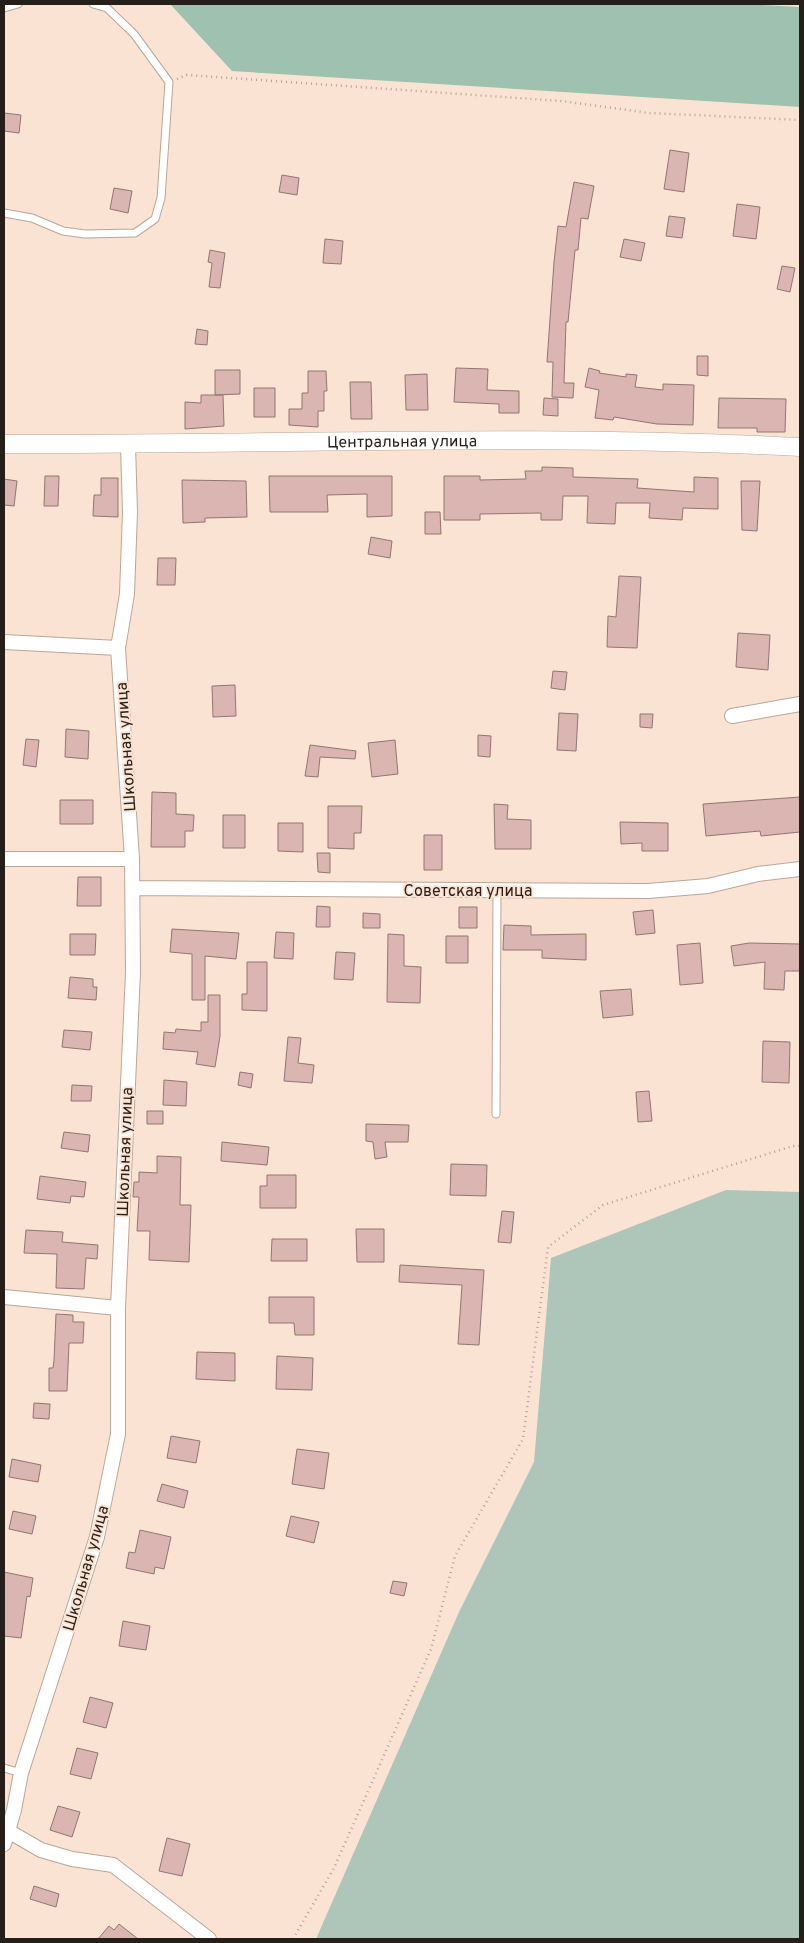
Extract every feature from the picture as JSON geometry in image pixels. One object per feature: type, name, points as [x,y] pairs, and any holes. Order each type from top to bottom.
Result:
[{"type":"street","name":"Центральная улица","points":[[4,444],[128,445],[561,439],[695,441],[800,447]]},
{"type":"street","name":"Школьная улица","points":[[6,1838],[22,1773],[98,1528],[118,1434],[118,1308],[133,972],[132,860],[118,648],[127,594],[130,512],[128,445]]},
{"type":"street","points":[[4,642],[118,648]]},
{"type":"street","points":[[732,716],[800,704]]},
{"type":"street","points":[[4,859],[132,860]]},
{"type":"street","name":"Советская улица","points":[[133,888],[648,891],[708,886],[758,874],[800,869]]},
{"type":"street","points":[[4,1297],[118,1308]]},
{"type":"street","points":[[6,1838],[72,1859],[113,1865],[209,1939]]},
{"type":"lane","points":[[4,8],[18,4]]},
{"type":"lane","points":[[4,213],[32,218],[63,231],[85,234],[135,233],[155,219],[161,198],[169,82],[134,34],[107,8],[93,4]]},
{"type":"lane","points":[[496,890],[496,1114]]},
{"type":"lane","points":[[4,1768],[22,1773]]},
{"type":"path","points":[[169,82],[187,75],[561,101],[650,113],[800,120]]},
{"type":"path","points":[[294,1939],[334,1868],[430,1650],[455,1556],[523,1439],[548,1247],[603,1205],[793,1146],[800,1146]]},
{"type":"green space","points":[[170,4],[746,4],[800,7],[800,107],[232,71]]},
{"type":"green space","points":[[726,1190],[800,1192],[800,1939],[316,1939],[459,1612],[534,1462],[551,1258]]},
{"type":"building","points":[[4,113],[21,115],[19,133],[4,131]]},
{"type":"building","points":[[670,150],[689,153],[684,192],[664,189]]},
{"type":"building","points":[[282,175],[299,178],[297,195],[279,192]]},
{"type":"building","points":[[574,182],[594,186],[588,219],[581,218],[578,250],[575,250],[568,322],[566,322],[564,383],[574,383],[573,398],[552,397],[553,362],[547,362],[554,262],[558,226],[566,227]]},
{"type":"building","points":[[114,188],[132,191],[128,213],[110,209]]},
{"type":"building","points":[[737,204],[760,207],[756,239],[733,236]]},
{"type":"building","points":[[669,216],[685,218],[682,238],[666,236]]},
{"type":"building","points":[[325,239],[343,241],[341,264],[323,263]]},
{"type":"building","points":[[624,239],[645,243],[641,261],[620,257]]},
{"type":"building","points":[[210,250],[225,253],[220,288],[209,287],[212,263],[208,262]]},
{"type":"building","points":[[782,266],[795,268],[790,292],[777,289]]},
{"type":"building","points":[[197,329],[208,331],[207,345],[195,344]]},
{"type":"building","points":[[697,356],[708,356],[708,376],[697,375]]},
{"type":"building","points":[[456,368],[488,369],[487,390],[519,391],[519,413],[499,413],[499,404],[454,402]]},
{"type":"building","points":[[589,368],[600,371],[599,373],[626,377],[626,374],[637,375],[635,387],[663,390],[663,384],[694,385],[693,425],[657,424],[614,417],[613,420],[595,418],[599,390],[585,387]]},
{"type":"building","points":[[215,370],[240,370],[240,394],[215,395]]},
{"type":"building","points":[[308,371],[326,371],[327,391],[324,391],[324,411],[318,411],[318,427],[289,425],[289,409],[302,409],[302,393],[308,393]]},
{"type":"building","points":[[427,374],[428,410],[406,410],[405,375]]},
{"type":"building","points":[[350,382],[371,382],[372,419],[351,419]]},
{"type":"building","points":[[254,388],[275,388],[275,417],[254,417]]},
{"type":"building","points":[[201,395],[223,395],[224,426],[185,429],[185,402],[201,403]]},
{"type":"building","points":[[544,398],[558,399],[558,416],[543,415]]},
{"type":"building","points":[[719,398],[786,399],[785,432],[757,432],[757,428],[718,428]]},
{"type":"building","points":[[542,467],[573,468],[573,477],[638,479],[637,488],[694,492],[694,477],[718,478],[718,509],[683,508],[682,520],[649,518],[650,503],[616,503],[615,524],[587,523],[588,496],[563,496],[562,520],[541,520],[541,513],[480,514],[480,520],[444,520],[444,476],[480,476],[480,480],[526,479],[525,471],[542,471]]},
{"type":"building","points":[[45,476],[59,476],[58,506],[44,506]]},
{"type":"building","points":[[269,476],[392,476],[392,516],[367,517],[367,494],[327,495],[328,512],[270,512]]},
{"type":"building","points":[[101,478],[118,478],[118,517],[93,516],[94,495],[101,495]]},
{"type":"building","points":[[4,479],[17,481],[14,506],[4,505]]},
{"type":"building","points":[[182,480],[246,481],[247,517],[205,518],[205,522],[183,523]]},
{"type":"building","points":[[741,481],[760,481],[757,531],[742,530]]},
{"type":"building","points":[[425,512],[440,512],[441,534],[425,534]]},
{"type":"building","points":[[371,537],[392,541],[390,558],[368,554]]},
{"type":"building","points":[[158,558],[176,558],[175,585],[157,585]]},
{"type":"building","points":[[619,576],[641,577],[637,648],[607,647],[608,616],[616,617]]},
{"type":"building","points":[[738,633],[770,635],[768,670],[736,667]]},
{"type":"building","points":[[553,671],[567,672],[565,690],[551,688]]},
{"type":"building","points":[[235,685],[236,716],[213,717],[212,686]]},
{"type":"building","points":[[559,713],[578,714],[576,751],[557,750]]},
{"type":"building","points":[[640,714],[653,714],[652,728],[640,727]]},
{"type":"building","points":[[66,729],[89,731],[88,759],[65,757]]},
{"type":"building","points":[[478,735],[491,736],[490,757],[478,756]]},
{"type":"building","points":[[26,739],[39,740],[36,767],[23,765]]},
{"type":"building","points":[[395,740],[398,774],[372,777],[368,743]]},
{"type":"building","points":[[310,745],[356,751],[355,759],[320,757],[318,777],[305,776]]},
{"type":"building","points":[[152,792],[176,793],[176,814],[194,815],[193,831],[185,831],[185,847],[151,847]]},
{"type":"building","points":[[800,797],[800,832],[761,836],[760,831],[706,836],[703,804]]},
{"type":"building","points":[[60,800],[93,800],[93,824],[60,824]]},
{"type":"building","points":[[494,804],[508,805],[507,819],[531,820],[531,849],[495,849]]},
{"type":"building","points":[[328,806],[362,806],[361,833],[354,833],[354,849],[328,848]]},
{"type":"building","points":[[223,815],[245,815],[245,848],[223,848]]},
{"type":"building","points":[[620,822],[668,823],[668,851],[642,851],[642,843],[621,844]]},
{"type":"building","points":[[278,823],[303,823],[303,852],[278,851]]},
{"type":"building","points":[[424,835],[442,835],[442,870],[424,870]]},
{"type":"building","points":[[317,853],[330,853],[330,873],[318,872]]},
{"type":"building","points":[[78,877],[101,877],[101,906],[77,906]]},
{"type":"building","points":[[317,906],[330,907],[330,927],[316,927]]},
{"type":"building","points":[[459,907],[477,907],[477,928],[459,928]]},
{"type":"building","points":[[653,910],[655,933],[636,935],[633,912]]},
{"type":"building","points":[[363,913],[380,914],[380,928],[363,928]]},
{"type":"building","points":[[504,925],[531,926],[531,935],[586,934],[586,960],[542,958],[542,950],[503,950]]},
{"type":"building","points":[[172,929],[239,933],[236,959],[205,956],[205,1000],[192,1000],[192,954],[170,952]]},
{"type":"building","points":[[276,932],[294,933],[293,959],[274,958]]},
{"type":"building","points":[[70,934],[96,934],[95,955],[70,955]]},
{"type":"building","points":[[388,934],[404,935],[404,966],[421,967],[420,1003],[387,1002]]},
{"type":"building","points":[[446,936],[468,936],[468,963],[446,963]]},
{"type":"building","points":[[700,943],[703,983],[680,985],[677,945]]},
{"type":"building","points":[[749,943],[800,944],[800,971],[785,971],[784,990],[764,989],[765,962],[734,966],[731,946]]},
{"type":"building","points":[[336,952],[355,953],[353,980],[334,979]]},
{"type":"building","points":[[247,962],[267,962],[267,1011],[242,1010],[242,994],[247,994]]},
{"type":"building","points":[[70,977],[93,979],[93,987],[97,987],[96,1000],[68,998]]},
{"type":"building","points":[[631,989],[633,1015],[603,1018],[600,991]]},
{"type":"building","points":[[208,995],[220,995],[220,1036],[215,1067],[196,1064],[198,1052],[163,1049],[164,1032],[175,1033],[176,1029],[201,1031],[201,1022],[208,1022]]},
{"type":"building","points":[[64,1030],[92,1032],[90,1050],[62,1047]]},
{"type":"building","points":[[288,1037],[301,1038],[298,1063],[314,1065],[312,1083],[284,1081]]},
{"type":"building","points":[[763,1041],[790,1042],[789,1083],[762,1082]]},
{"type":"building","points":[[240,1072],[253,1074],[251,1088],[238,1085]]},
{"type":"building","points":[[164,1080],[187,1082],[186,1106],[163,1105]]},
{"type":"building","points":[[72,1085],[92,1086],[91,1101],[71,1101]]},
{"type":"building","points":[[649,1091],[652,1121],[638,1122],[636,1092]]},
{"type":"building","points":[[147,1111],[163,1111],[163,1124],[147,1124]]},
{"type":"building","points":[[366,1124],[409,1125],[408,1142],[385,1142],[387,1157],[375,1159],[373,1142],[366,1141]]},
{"type":"building","points":[[64,1132],[90,1135],[88,1152],[61,1148]]},
{"type":"building","points":[[222,1142],[269,1147],[267,1165],[221,1161]]},
{"type":"building","points":[[157,1156],[181,1157],[180,1205],[191,1205],[189,1262],[149,1260],[150,1231],[137,1231],[139,1197],[133,1197],[134,1182],[139,1182],[139,1172],[157,1173]]},
{"type":"building","points":[[451,1164],[487,1165],[486,1196],[450,1195]]},
{"type":"building","points":[[267,1175],[296,1175],[296,1208],[260,1208],[260,1186],[267,1186]]},
{"type":"building","points":[[40,1176],[86,1182],[84,1197],[71,1196],[70,1203],[37,1199]]},
{"type":"building","points":[[502,1211],[514,1212],[511,1243],[498,1242]]},
{"type":"building","points":[[356,1229],[384,1229],[384,1262],[357,1262]]},
{"type":"building","points":[[26,1230],[63,1232],[62,1242],[98,1245],[97,1259],[86,1258],[84,1289],[56,1288],[57,1254],[24,1253]]},
{"type":"building","points":[[272,1239],[307,1239],[307,1261],[271,1261]]},
{"type":"building","points":[[400,1265],[484,1270],[479,1345],[458,1344],[462,1285],[399,1282]]},
{"type":"building","points":[[269,1297],[314,1297],[314,1335],[295,1335],[294,1323],[269,1323]]},
{"type":"building","points":[[56,1314],[73,1315],[73,1322],[84,1322],[83,1343],[69,1343],[67,1391],[49,1391],[49,1368],[53,1368],[54,1360]]},
{"type":"building","points":[[197,1352],[235,1353],[235,1381],[196,1379]]},
{"type":"building","points":[[277,1356],[313,1358],[312,1390],[276,1389]]},
{"type":"building","points":[[34,1403],[50,1404],[49,1419],[33,1418]]},
{"type":"building","points":[[171,1436],[200,1441],[196,1463],[167,1458]]},
{"type":"building","points":[[297,1449],[329,1453],[324,1489],[292,1484]]},
{"type":"building","points":[[12,1459],[41,1465],[38,1482],[9,1477]]},
{"type":"building","points":[[162,1484],[188,1491],[184,1508],[157,1501]]},
{"type":"building","points":[[13,1511],[36,1516],[32,1534],[9,1529]]},
{"type":"building","points":[[291,1516],[319,1522],[314,1543],[286,1536]]},
{"type":"building","points":[[140,1530],[171,1537],[164,1569],[155,1567],[154,1574],[126,1568],[129,1552],[135,1553]]},
{"type":"building","points":[[4,1572],[33,1578],[30,1597],[27,1596],[21,1638],[4,1636]]},
{"type":"building","points":[[393,1581],[407,1583],[404,1596],[390,1593]]},
{"type":"building","points":[[123,1621],[150,1626],[146,1650],[119,1646]]},
{"type":"building","points":[[90,1697],[113,1703],[106,1728],[83,1722]]},
{"type":"building","points":[[77,1748],[98,1753],[91,1779],[70,1774]]},
{"type":"building","points":[[58,1806],[80,1812],[72,1837],[50,1830]]},
{"type":"building","points":[[167,1838],[190,1844],[182,1876],[159,1871]]},
{"type":"building","points":[[34,1886],[59,1894],[56,1907],[30,1899]]},
{"type":"building","points":[[119,1924],[138,1939],[98,1939],[109,1926],[114,1930]]}]
